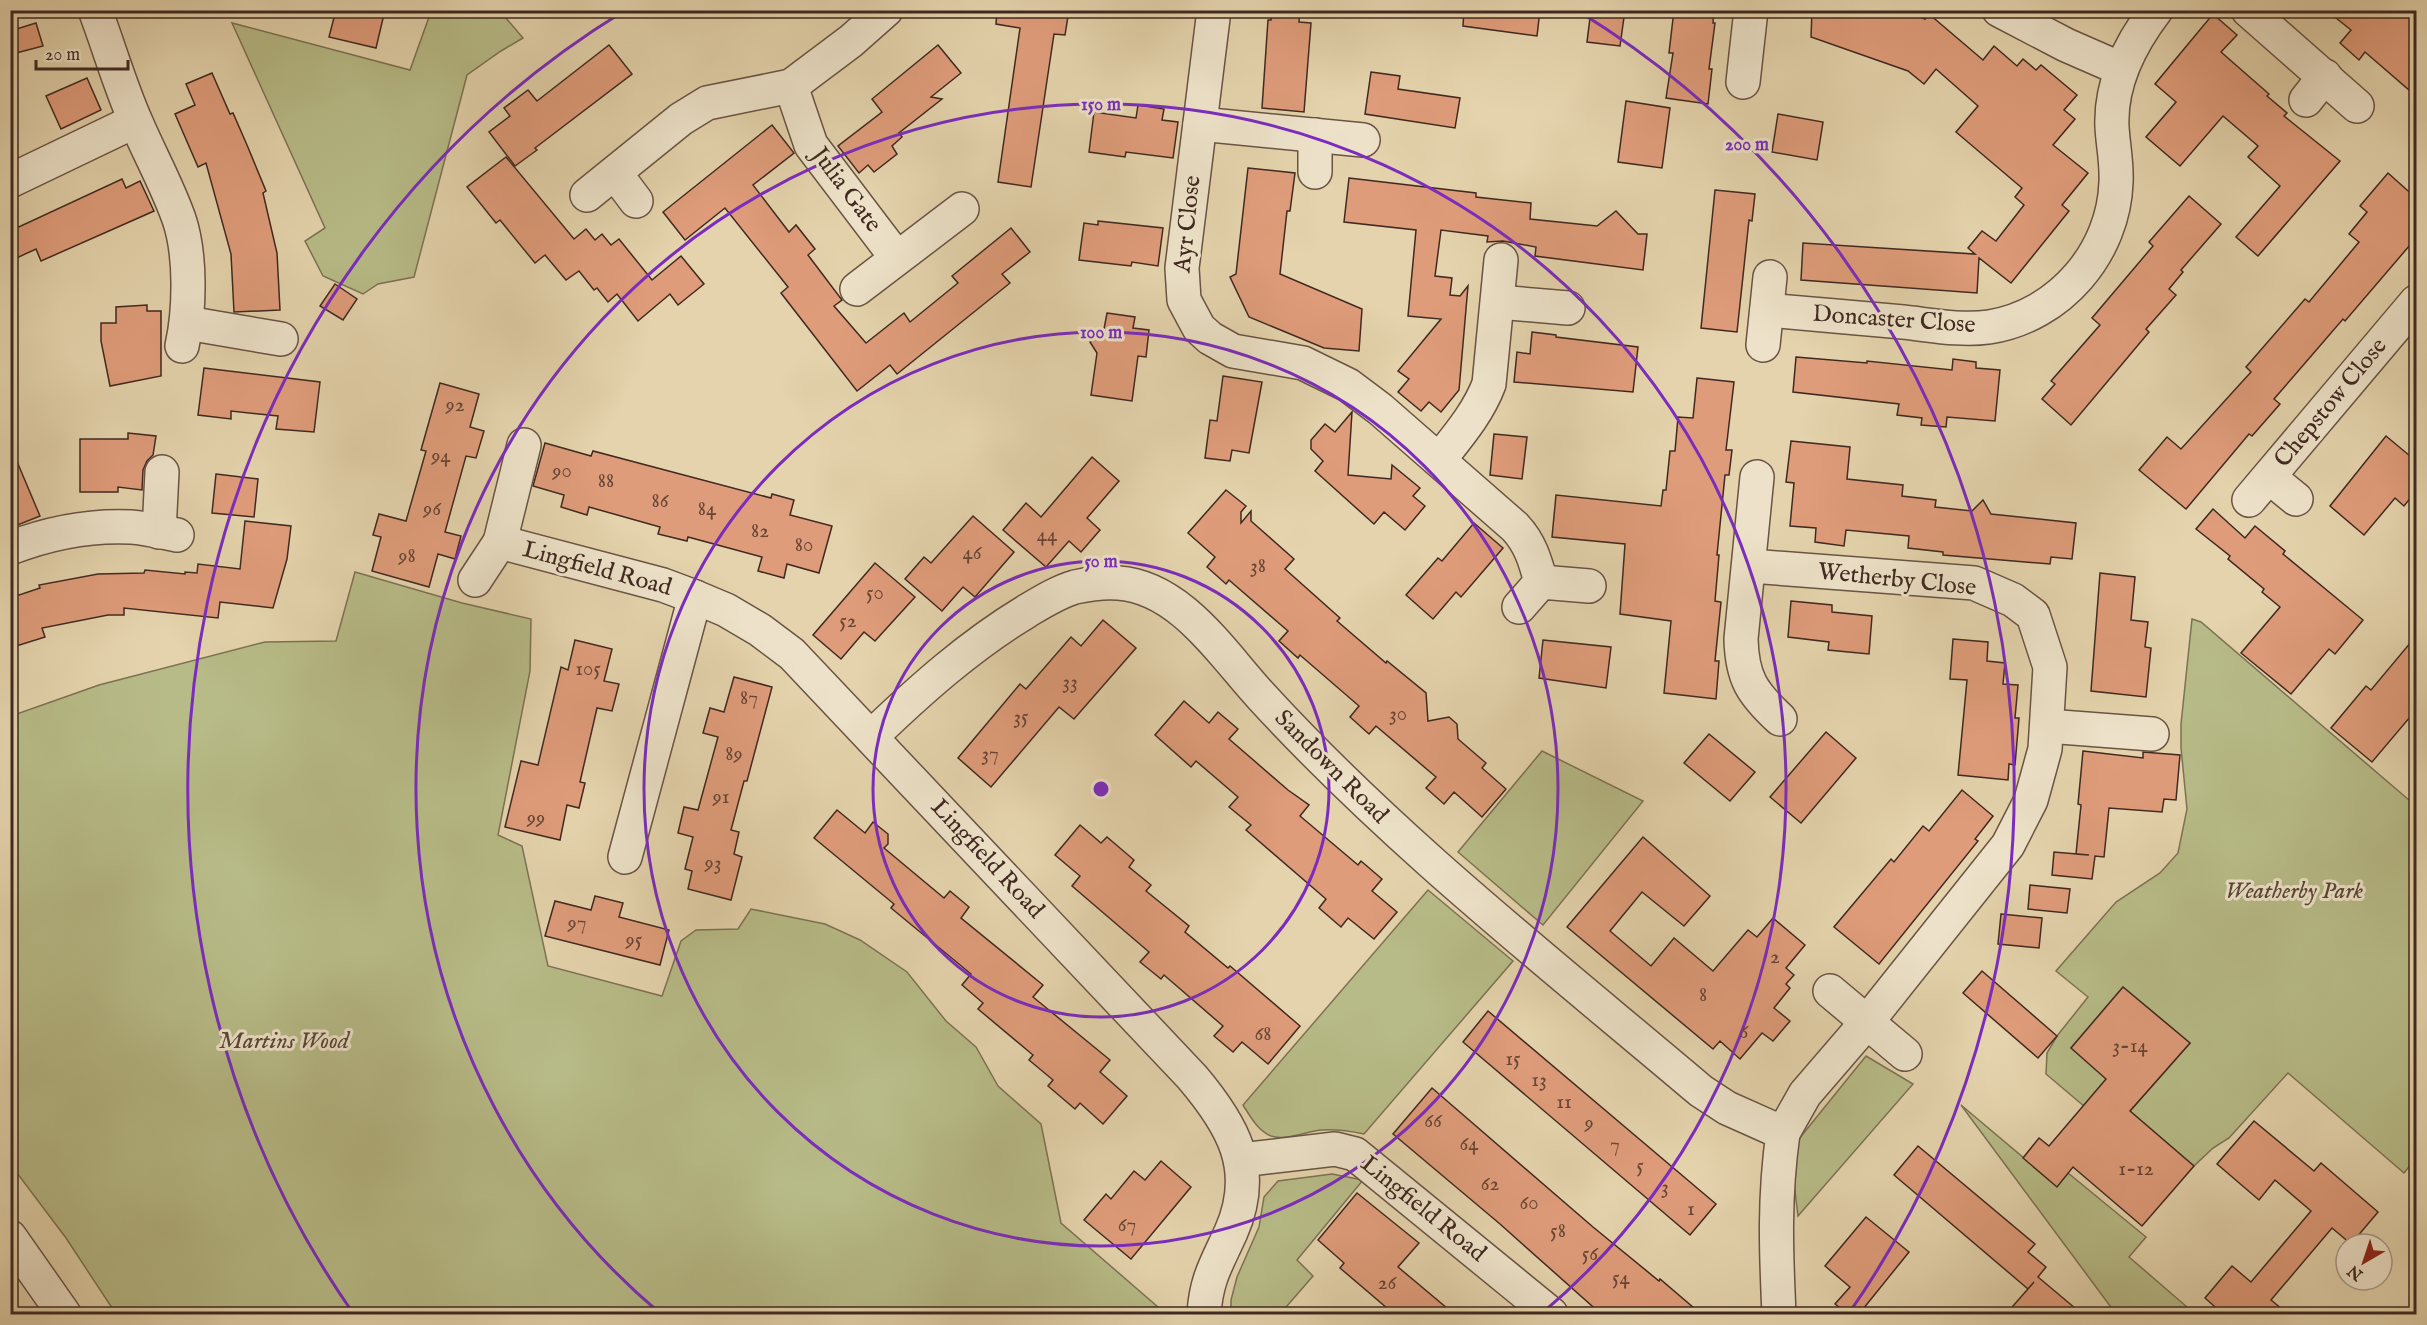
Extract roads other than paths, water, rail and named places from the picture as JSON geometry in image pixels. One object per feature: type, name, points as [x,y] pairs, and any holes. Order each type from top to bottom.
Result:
[{"type":"street","points":[[95,10],[135,121],[164,180],[180,221],[186,254],[185,334],[281,339]]},
{"type":"street","points":[[587,195],[681,119],[707,103],[791,86],[851,41],[886,10]]},
{"type":"street","name":"Ayr Close","points":[[1214,10],[1182,268],[1184,300],[1199,328],[1233,351],[1303,363],[1328,373],[1348,385],[1380,409],[1526,538],[1534,555],[1541,582]]},
{"type":"street","points":[[1743,82],[1750,10]]},
{"type":"street","points":[[1998,10],[2066,45],[2121,69]]},
{"type":"street","name":"Doncaster Close","points":[[1767,310],[1964,327],[1988,327],[2008,322],[2046,306],[2063,293],[2080,276],[2098,250],[2110,224],[2116,203],[2112,126],[2121,69],[2140,30],[2156,10]]},
{"type":"street","points":[[2248,10],[2315,88],[2357,106]]},
{"type":"street","name":"Julia Gate","points":[[791,86],[811,145],[896,257]]},
{"type":"street","points":[[10,181],[135,121]]},
{"type":"street","points":[[1200,124],[1363,140]]},
{"type":"street","points":[[1315,135],[1315,172]]},
{"type":"street","points":[[615,173],[636,201]]},
{"type":"street","name":"Julia Gate","points":[[857,289],[896,257],[962,209]]},
{"type":"street","points":[[1439,460],[1472,418],[1486,392],[1491,370],[1501,260]]},
{"type":"street","points":[[1764,345],[1770,277]]},
{"type":"street","points":[[1498,302],[1568,308]]},
{"type":"street","name":"Chepstow Close","points":[[2296,499],[2259,488],[2416,302]]},
{"type":"street","name":"Lingfield Road","points":[[475,580],[500,542],[524,446]]},
{"type":"street","points":[[10,548],[57,534],[92,527],[133,527],[168,533],[162,472]]},
{"type":"street","points":[[1757,477],[1741,639],[1742,659],[1751,687],[1780,719]]},
{"type":"street","name":"Lingfield Road","points":[[500,542],[663,585],[695,597],[726,610],[760,630],[792,654],[1198,1084],[1225,1119],[1241,1160],[1240,1198],[1236,1215],[1208,1280],[1204,1314]]},
{"type":"street","name":"Wetherby Close","points":[[1750,566],[1974,584],[2013,600],[2033,615],[2050,667],[2046,749],[2031,800],[2008,845],[1867,1022]]},
{"type":"street","points":[[1519,607],[1541,582],[1589,586]]},
{"type":"street","name":"Sandown Road","points":[[871,736],[931,680],[968,651],[1051,597],[1074,587],[1099,583],[1130,585],[1159,594],[1188,615],[1307,746],[1402,836],[1701,1091],[1727,1108],[1783,1133]]},
{"type":"street","name":"Lingfield Road","points":[[625,857],[695,597]]},
{"type":"street","points":[[2047,726],[2152,735]]},
{"type":"street","points":[[1830,991],[1905,1053]]},
{"type":"street","points":[[1779,1314],[1775,1222],[1776,1177],[1783,1133],[1805,1094],[1867,1022]]},
{"type":"street","name":"Lingfield Road","points":[[1241,1160],[1335,1149],[1355,1154],[1551,1314]]},
{"type":"street","points":[[10,1237],[64,1314]]},
{"type":"park label","name":"Weatherby Park","points":[[2294,891]]},
{"type":"park label","name":"Martins Wood","points":[[284,1041]]}]
